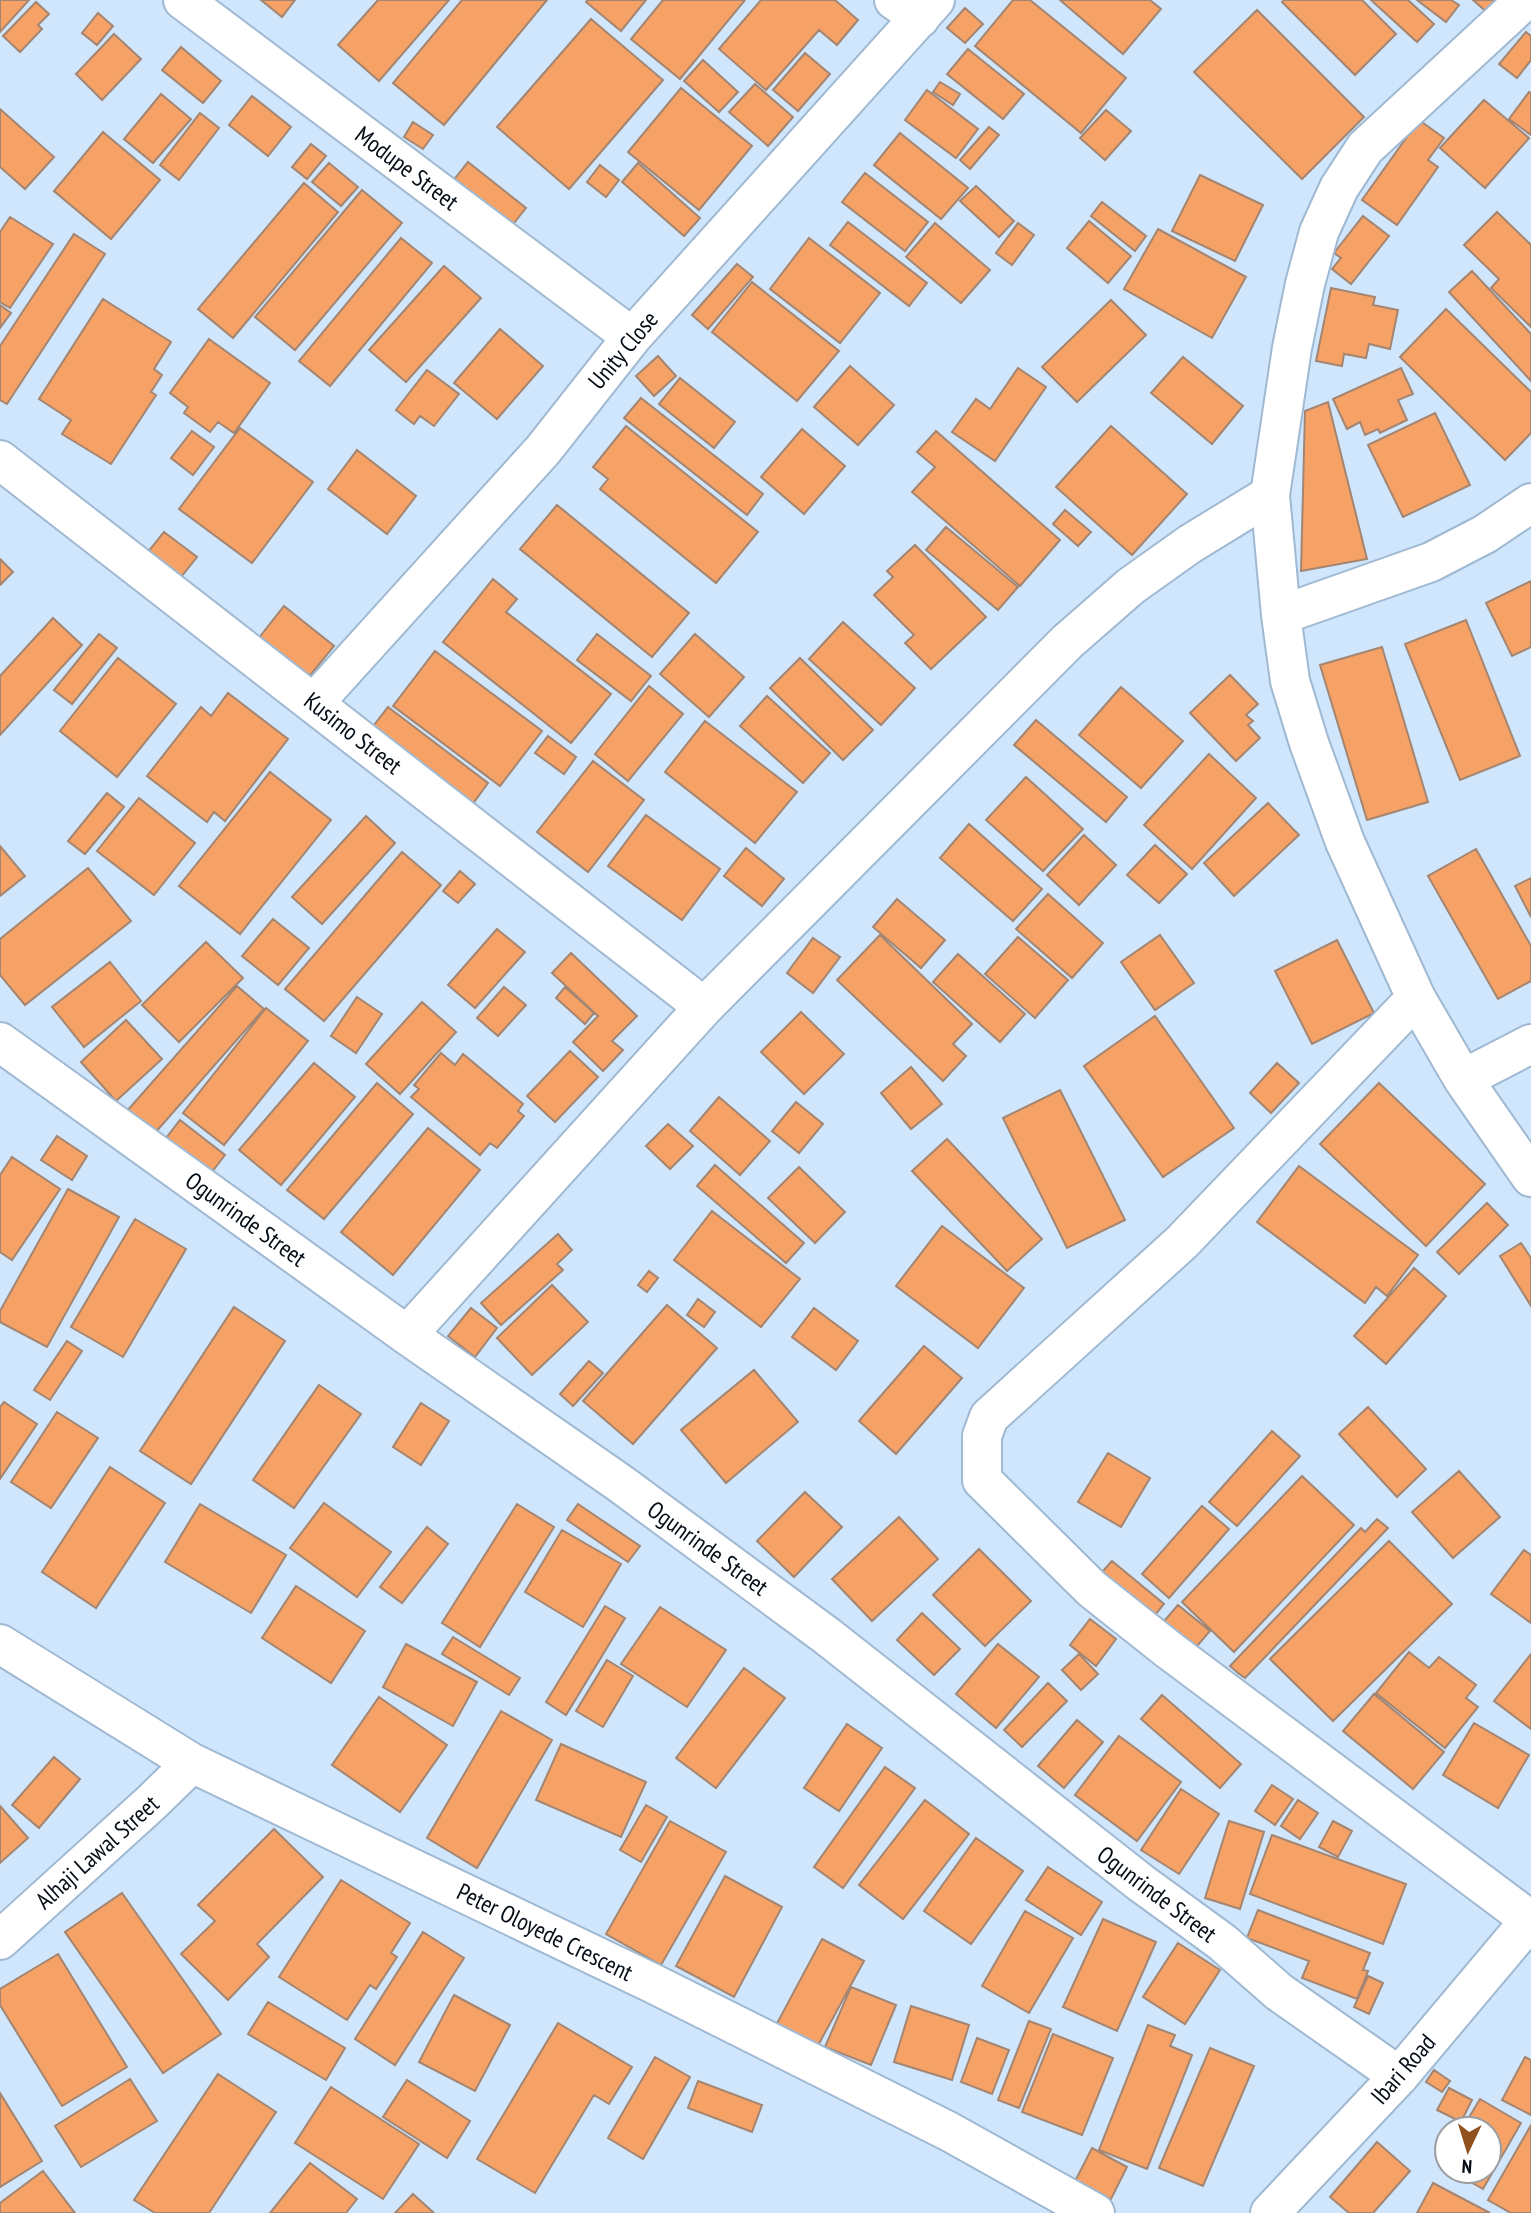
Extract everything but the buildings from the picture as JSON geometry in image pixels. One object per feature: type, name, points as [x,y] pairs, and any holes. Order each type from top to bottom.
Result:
[{"type":"street","name":"Modupe Street","points":[[183,0],[632,337]]},
{"type":"street","points":[[1525,0],[1365,148],[1339,188],[1319,232],[1305,284],[1292,348],[1270,495],[1290,681],[1345,842],[1416,998],[1463,1079],[1531,1177]]},
{"type":"street","name":"Unity Close","points":[[314,703],[543,450],[632,337],[916,6]]},
{"type":"street","name":"Kusimo Street","points":[[0,460],[704,1007]]},
{"type":"street","points":[[407,1335],[704,1007],[1067,642],[1131,586],[1190,544],[1270,495]]},
{"type":"street","points":[[1281,615],[1431,562],[1485,534],[1531,503]]},
{"type":"street","points":[[1416,998],[1182,1242],[989,1417],[982,1436],[982,1480],[1093,1589],[1158,1642],[1531,1920]]},
{"type":"street","name":"Ogunrinde Street","points":[[0,1042],[407,1335],[621,1484],[827,1636],[1141,1884],[1222,1942],[1279,1992],[1399,2076]]},
{"type":"street","points":[[1463,1079],[1531,1044]]},
{"type":"street","name":"Peter Oloyede Crescent","points":[[0,1644],[192,1763],[652,1983],[911,2112],[1095,2213]]},
{"type":"street","name":"Alhaji Lawal Street","points":[[0,1940],[192,1763]]},
{"type":"street","name":"Ibari Road","points":[[1270,2213],[1399,2076],[1531,1920]]}]
